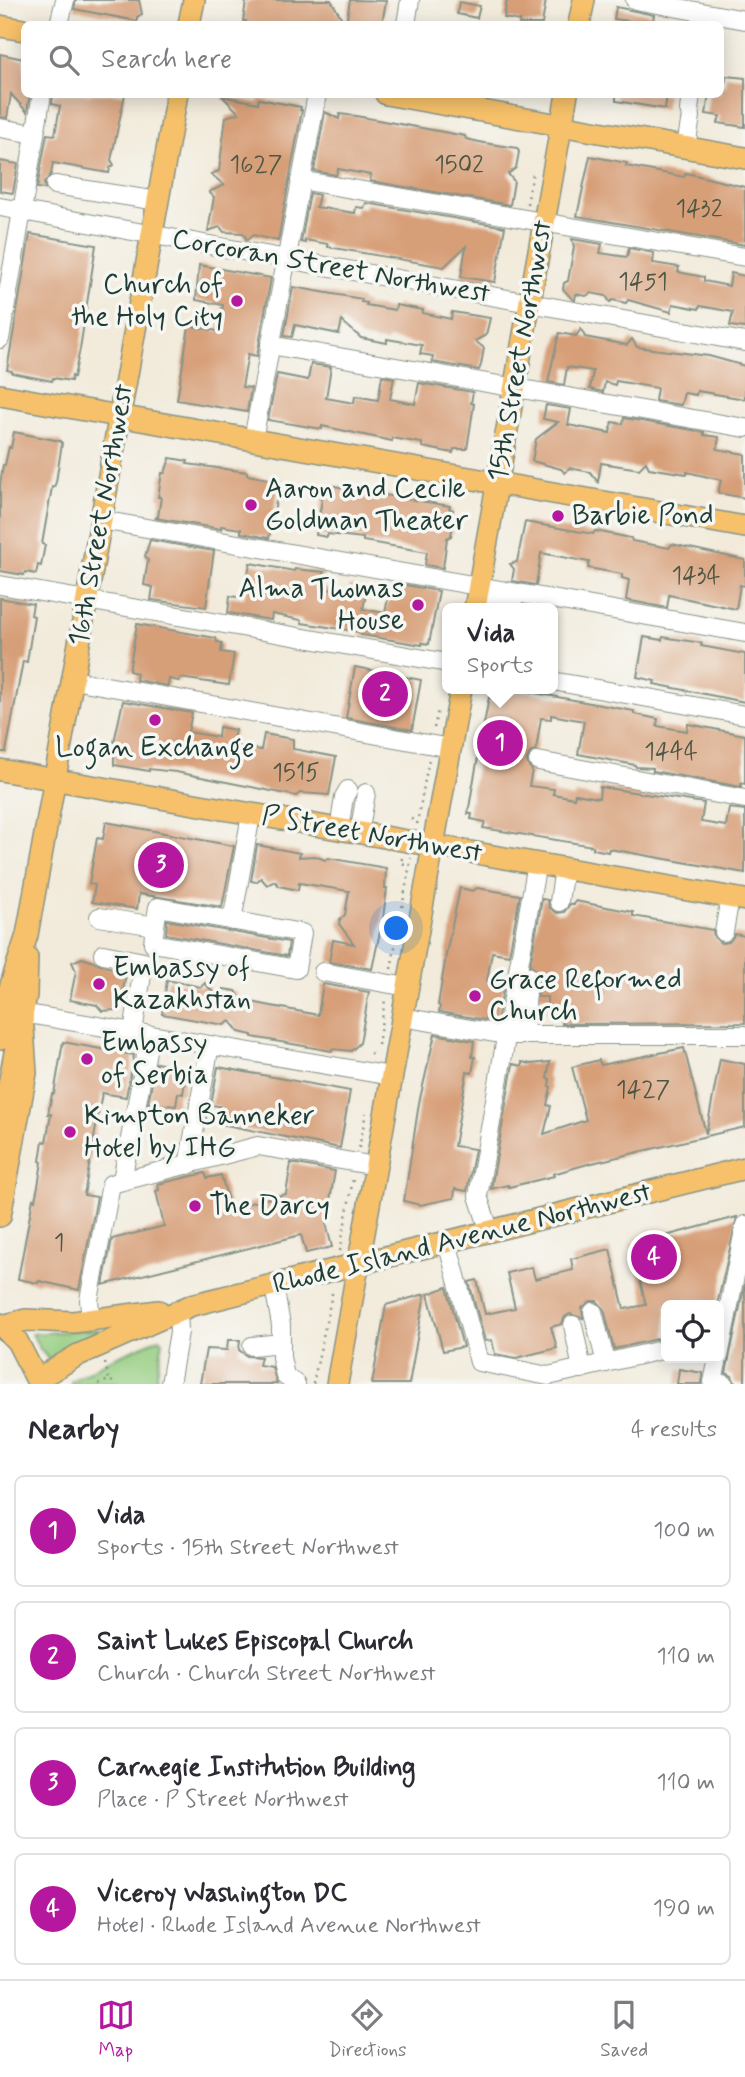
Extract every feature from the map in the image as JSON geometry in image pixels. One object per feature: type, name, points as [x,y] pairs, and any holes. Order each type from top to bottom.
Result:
[{"type":"main road","points":[[190,21],[194,0]]},
{"type":"main road","points":[[580,21],[584,0]]},
{"type":"main road","points":[[0,26],[21,30]]},
{"type":"main road","name":"16th Street Northwest","points":[[0,1039],[27,935],[176,98]]},
{"type":"main road","points":[[408,98],[745,158]]},
{"type":"main road","name":"15th Street Northwest","points":[[477,597],[566,98]]},
{"type":"main road","points":[[0,396],[745,527]]},
{"type":"main road","points":[[337,1384],[358,1265],[366,1165],[382,1075],[402,1017],[407,986],[416,849],[441,745],[459,694]]},
{"type":"main road","name":"P Street Northwest","points":[[0,770],[349,832],[416,849],[537,863],[737,899]]},
{"type":"main road","name":"16th Street Northwest","points":[[0,1132],[7,1013]]},
{"type":"main road","name":"16th Street Northwest","points":[[0,1216],[26,1073],[7,1013]]},
{"type":"main road","name":"Rhode Island Avenue Northwest","points":[[1,1325],[26,1320],[73,1322],[178,1310],[745,1168]]},
{"type":"main road","name":"Rhode Island Avenue Northwest","points":[[38,1381],[78,1355],[178,1310]]},
{"type":"main road","points":[[1,1325],[17,1341],[38,1381]]},
{"type":"street","points":[[61,21],[65,0]]},
{"type":"street","points":[[406,21],[410,0]]},
{"type":"street","points":[[635,0],[745,20]]},
{"type":"street","points":[[0,339],[4,294],[22,211],[41,98]]},
{"type":"street","points":[[253,440],[316,98]]},
{"type":"street","points":[[686,147],[691,116],[690,98]]},
{"type":"street","points":[[0,128],[35,134]]},
{"type":"street","points":[[300,180],[745,257]]},
{"type":"street","points":[[55,184],[158,201]]},
{"type":"street","name":"Corcoran Street Northwest","points":[[0,207],[745,342]]},
{"type":"street","points":[[270,345],[745,428]]},
{"type":"street","points":[[101,520],[507,603]]},
{"type":"street","points":[[0,584],[442,662]]},
{"type":"street","points":[[477,597],[522,603]]},
{"type":"street","points":[[558,608],[745,633]]},
{"type":"street","points":[[73,680],[441,745]]},
{"type":"street","points":[[558,682],[745,715]]},
{"type":"street","points":[[538,761],[745,799]]},
{"type":"street","points":[[349,832],[357,791]]},
{"type":"street","points":[[232,921],[251,815]]},
{"type":"street","points":[[515,1035],[537,863]]},
{"type":"street","points":[[559,902],[564,868]]},
{"type":"street","points":[[724,932],[737,899]]},
{"type":"street","points":[[158,907],[302,933],[296,969],[153,943],[155,926],[158,907]]},
{"type":"street","points":[[99,917],[155,926]]},
{"type":"street","points":[[103,954],[144,962],[141,1033],[122,1180]]},
{"type":"street","points":[[323,972],[407,986]]},
{"type":"street","points":[[489,1232],[478,1196],[528,976]]},
{"type":"street","points":[[7,1013],[141,1033],[382,1075]]},
{"type":"street","points":[[402,1017],[515,1035],[745,1035]]},
{"type":"street","points":[[188,1165],[210,1045]]},
{"type":"street","points":[[91,1320],[89,1300],[111,1184],[258,1146],[366,1165]]},
{"type":"street","points":[[724,1331],[745,1225]]},
{"type":"street","points":[[447,1242],[479,1362],[548,1376],[661,1350]]},
{"type":"street","points":[[274,1286],[281,1325],[281,1357],[285,1376],[296,1384]]},
{"type":"street","points":[[170,1384],[179,1332],[178,1310]]},
{"type":"street","points":[[593,1312],[606,1363]]},
{"type":"street","points":[[572,1325],[582,1369]]},
{"type":"street","points":[[252,1346],[281,1343]]},
{"type":"street","points":[[716,1383],[718,1363]]},
{"type":"path","points":[[390,972],[441,745],[440,701]]},
{"type":"path","points":[[405,864],[401,863],[416,849]]},
{"type":"path","points":[[382,1075],[387,993]]},
{"type":"path","points":[[346,1217],[366,1165],[367,1111]]},
{"type":"path","points":[[313,1384],[330,1301]]},
{"type":"path","points":[[104,1357],[109,1380]]},
{"type":"path","points":[[98,1384],[109,1380],[117,1384]]},
{"type":"green space","points":[[99,1329],[97,1333],[49,1360],[32,1334]]},
{"type":"green space","points":[[160,1338],[163,1341],[155,1384],[71,1384],[71,1381],[111,1359]]},
{"type":"building","points":[[76,0],[139,0],[142,14],[137,17],[137,21],[74,9]]},
{"type":"building","points":[[331,0],[343,21],[243,21],[246,2]]},
{"type":"building","points":[[350,0],[386,1],[383,21],[346,21]]},
{"type":"building","points":[[507,0],[546,0],[542,21],[504,18]]},
{"type":"building","points":[[459,2],[480,6],[477,18],[457,14]]},
{"type":"building","points":[[616,7],[654,15],[653,21],[614,19]]},
{"type":"building","points":[[0,54],[21,58],[21,98],[29,98],[27,112],[11,94],[7,118],[0,117]]},
{"type":"building","points":[[726,76],[745,78],[745,127],[718,123],[720,116],[706,114],[708,98],[724,98]]},
{"type":"building","points":[[53,98],[124,98],[111,160],[114,165],[109,173],[53,163],[51,174],[44,183],[45,189],[37,188],[47,134],[55,135],[60,106],[52,104]]},
{"type":"building","points":[[224,98],[258,103],[259,99],[301,107],[302,110],[278,241],[253,235],[247,240],[243,233],[224,232],[220,227],[208,231],[214,197],[209,192],[224,185],[211,174],[219,171],[226,117],[239,113]]},
{"type":"building","points":[[616,98],[666,98],[665,109],[616,101]]},
{"type":"building","points":[[325,112],[339,119],[340,114],[356,116],[517,148],[519,152],[516,168],[508,174],[514,181],[510,205],[370,181],[371,175],[338,169],[336,175],[314,171]]},
{"type":"building","points":[[590,156],[627,163],[626,166],[684,177],[686,173],[745,187],[745,245],[577,216]]},
{"type":"building","points":[[0,161],[18,164],[13,193],[0,191]]},
{"type":"building","points":[[310,193],[319,195],[316,207],[355,213],[356,207],[364,208],[366,203],[505,227],[495,282],[461,277],[466,246],[444,267],[328,247],[328,244],[305,240],[305,243],[301,242]]},
{"type":"building","points":[[30,234],[96,245],[80,349],[71,381],[53,378],[52,381],[7,370]]},
{"type":"building","points":[[572,239],[602,244],[600,253],[627,257],[629,248],[654,253],[653,263],[679,267],[678,272],[704,277],[704,281],[729,286],[731,273],[745,276],[745,328],[730,326],[733,312],[700,306],[699,309],[673,304],[671,312],[628,300],[626,303],[613,300],[610,302],[606,296],[591,293],[586,296],[576,294],[575,300],[572,299],[563,289],[564,283],[568,281],[574,247]]},
{"type":"building","points":[[199,265],[271,278],[257,356],[248,354],[242,387],[251,388],[247,412],[177,400],[189,326],[218,331],[223,305],[196,300]]},
{"type":"building","points":[[293,287],[362,299],[361,302],[367,303],[366,305],[395,310],[396,305],[423,310],[422,313],[451,319],[452,312],[490,318],[486,335],[475,341],[484,348],[479,370],[432,362],[433,356],[420,354],[422,345],[361,338],[342,321],[339,334],[295,325],[292,337],[284,336]]},
{"type":"building","points":[[581,329],[585,337],[627,345],[632,339],[637,347],[709,356],[745,366],[745,399],[697,391],[696,395],[684,393],[681,405],[655,401],[657,388],[616,381],[615,385],[605,382],[603,392],[590,389],[593,371],[567,367],[564,385],[548,382],[559,333],[576,336]]},
{"type":"building","points":[[311,364],[331,367],[326,398],[354,403],[355,396],[378,400],[382,376],[394,378],[390,399],[415,404],[419,383],[473,392],[471,403],[474,404],[467,449],[454,449],[453,453],[422,447],[422,443],[392,438],[392,441],[322,426],[322,429],[268,420],[277,374],[308,380]]},
{"type":"building","points":[[546,405],[571,409],[568,425],[610,433],[612,422],[623,424],[624,418],[719,437],[717,449],[745,454],[745,498],[718,493],[721,480],[687,472],[649,468],[646,462],[639,469],[601,463],[598,482],[590,472],[569,468],[565,473],[561,469],[532,461],[536,439],[558,422],[543,419]]},
{"type":"building","points":[[14,432],[62,443],[42,544],[45,545],[41,566],[38,565],[36,574],[0,571],[0,484]]},
{"type":"building","points":[[170,458],[188,461],[187,464],[247,472],[247,475],[280,481],[269,538],[241,533],[241,529],[221,526],[221,529],[155,518],[158,517],[162,473],[165,473]]},
{"type":"building","points":[[330,485],[353,490],[352,492],[450,506],[449,509],[453,510],[450,527],[452,530],[451,536],[447,538],[443,568],[425,565],[427,552],[363,541],[363,538],[316,535],[324,487],[329,488]]},
{"type":"building","points":[[525,522],[593,534],[595,531],[669,548],[672,544],[745,560],[745,586],[740,585],[736,609],[669,595],[667,608],[626,600],[629,580],[622,578],[622,574],[588,568],[589,562],[541,553],[536,585],[512,581],[514,569],[510,564],[517,562]]},
{"type":"building","points":[[150,540],[214,551],[206,607],[151,600],[153,587],[144,585],[148,560],[145,556]]},
{"type":"building","points":[[250,563],[294,571],[324,572],[322,588],[349,593],[350,586],[367,589],[363,609],[385,613],[389,593],[398,595],[400,584],[439,591],[429,644],[361,635],[361,632],[302,623],[301,620],[272,614],[271,620],[228,613],[230,596],[244,598]]},
{"type":"building","points":[[0,598],[33,604],[31,615],[34,616],[27,662],[23,661],[6,752],[0,752]]},
{"type":"building","points":[[137,624],[216,638],[217,642],[222,643],[221,652],[234,654],[229,685],[180,678],[179,681],[169,679],[168,686],[136,680],[137,673],[129,671]]},
{"type":"building","points":[[644,637],[702,643],[701,646],[745,654],[745,702],[654,684],[655,681],[637,677]]},
{"type":"building","points":[[355,667],[421,680],[412,730],[346,718]]},
{"type":"building","points":[[492,694],[541,694],[634,711],[634,714],[658,719],[657,726],[687,731],[688,724],[745,735],[745,784],[741,783],[741,787],[578,754],[584,721],[551,715],[551,719],[541,718],[536,750],[530,753],[527,760],[532,770],[529,786],[554,789],[553,794],[574,798],[575,794],[599,798],[600,787],[704,803],[701,822],[726,826],[729,808],[745,810],[745,873],[609,849],[608,852],[593,849],[593,846],[483,828],[485,822],[471,819],[472,814],[468,814],[489,697],[491,698]]},
{"type":"building","points":[[123,701],[192,713],[188,732],[218,737],[219,727],[235,730],[232,745],[261,750],[264,734],[293,739],[293,749],[336,757],[329,795],[300,793],[296,796],[176,772],[114,765],[114,742]]},
{"type":"building","points":[[106,822],[234,846],[222,907],[139,894],[137,909],[92,902],[95,885],[89,884],[97,838],[103,839]]},
{"type":"building","points":[[257,845],[300,853],[299,857],[315,856],[325,860],[328,858],[386,868],[387,888],[383,918],[372,969],[329,962],[333,940],[354,944],[339,924],[345,915],[349,891],[299,883],[298,890],[279,886],[275,881],[267,885],[261,878],[256,882],[251,881]]},
{"type":"building","points":[[460,888],[520,895],[509,955],[492,952],[487,981],[504,984],[497,1022],[439,1012],[447,949]]},
{"type":"building","points":[[542,899],[548,900],[549,907],[557,913],[564,912],[575,901],[633,912],[633,916],[713,930],[714,937],[721,943],[729,942],[735,934],[745,936],[745,1023],[562,1024],[559,1012],[547,1012],[547,997],[538,997],[538,972],[530,965]]},
{"type":"building","points":[[167,920],[289,942],[287,956],[166,934]]},
{"type":"building","name":"Embassy of Kazakhstan","points":[[82,958],[126,973],[122,996],[117,995],[115,1010],[102,1011],[97,1005],[70,1000],[76,971],[72,962]]},
{"type":"building","points":[[167,980],[201,987],[205,983],[221,1001],[223,989],[236,991],[241,999],[251,1002],[318,1015],[323,984],[369,992],[360,1043],[351,1051],[332,1051],[252,1037],[239,1032],[230,1021],[224,1025],[162,1014]]},
{"type":"building","points":[[435,1034],[474,1041],[472,1073],[467,1072],[454,1146],[475,1149],[467,1191],[455,1189],[454,1198],[420,1205],[404,1201],[419,1103]]},
{"type":"building","points":[[63,1042],[134,1055],[126,1097],[102,1093],[84,1195],[97,1197],[79,1290],[18,1279],[33,1199],[35,1200],[38,1186],[43,1141],[46,1142],[51,1114],[48,1114]]},
{"type":"building","points":[[684,1048],[706,1134],[720,1059],[745,1064],[745,1127],[588,1164],[509,1187],[491,1189],[513,1064],[522,1066],[522,1062],[550,1062],[547,1078],[550,1079],[551,1087],[547,1105],[551,1106],[544,1134],[586,1120],[572,1067],[599,1060],[601,1065]]},
{"type":"building","points":[[156,1063],[184,1068],[186,1074],[183,1094],[178,1093],[176,1106],[148,1103]]},
{"type":"building","points":[[218,1067],[350,1091],[340,1148],[216,1123],[219,1106],[211,1105]]},
{"type":"building","points":[[291,1163],[335,1171],[326,1223],[332,1247],[306,1253],[301,1235],[103,1285],[112,1239],[164,1226],[156,1191],[159,1190],[158,1184],[205,1173],[207,1178],[221,1175],[230,1208],[286,1194]]},
{"type":"building","points":[[737,1217],[718,1300],[661,1300],[661,1338],[614,1349],[604,1309],[597,1301],[591,1301],[582,1308],[583,1318],[570,1314],[562,1324],[551,1327],[557,1348],[516,1358],[495,1354],[492,1340],[485,1341],[469,1282],[477,1280],[485,1314],[515,1308],[507,1273],[532,1267],[535,1279],[573,1270],[571,1259],[610,1249],[624,1309],[646,1305],[631,1244],[638,1242],[638,1239],[659,1234],[669,1235]]},
{"type":"building","points":[[745,1283],[745,1384],[740,1384],[735,1383],[732,1376],[726,1373]]},
{"type":"building","points":[[447,1287],[463,1347],[443,1351],[428,1294]]},
{"type":"building","points":[[425,1294],[409,1384],[372,1384],[386,1305]]},
{"type":"building","points":[[228,1340],[240,1340],[239,1350],[247,1356],[261,1357],[259,1365],[272,1367],[277,1384],[200,1384],[206,1349],[227,1350]]},
{"type":"building","points":[[679,1369],[703,1373],[702,1384],[677,1384]]},
{"type":"place","name":"Church of the Holy City","points":[[237,301]]},
{"type":"place","name":"Aaron and Cecile Goldman Theater","points":[[251,505]]},
{"type":"place","name":"Barbie Pond","points":[[558,516]]},
{"type":"place","name":"Alma Thomas House","points":[[418,605]]},
{"type":"place","name":"Saint Lukes Episcopal Church","points":[[385,694]]},
{"type":"place","name":"Logan Exchange","points":[[155,720]]},
{"type":"place","name":"Vida","points":[[500,743]]},
{"type":"place","name":"Carnegie Institution Building","points":[[161,865]]},
{"type":"place","name":"Embassy of Kazakhstan","points":[[99,984]]},
{"type":"place","name":"Grace Reformed Church","points":[[475,996]]},
{"type":"place","name":"Embassy of Serbia","points":[[87,1059]]},
{"type":"place","name":"Kimpton Banneker Hotel by IHG","points":[[70,1132]]},
{"type":"place","name":"The Darcy","points":[[195,1206]]},
{"type":"place","name":"Viceroy Washington DC","points":[[654,1257]]}]
